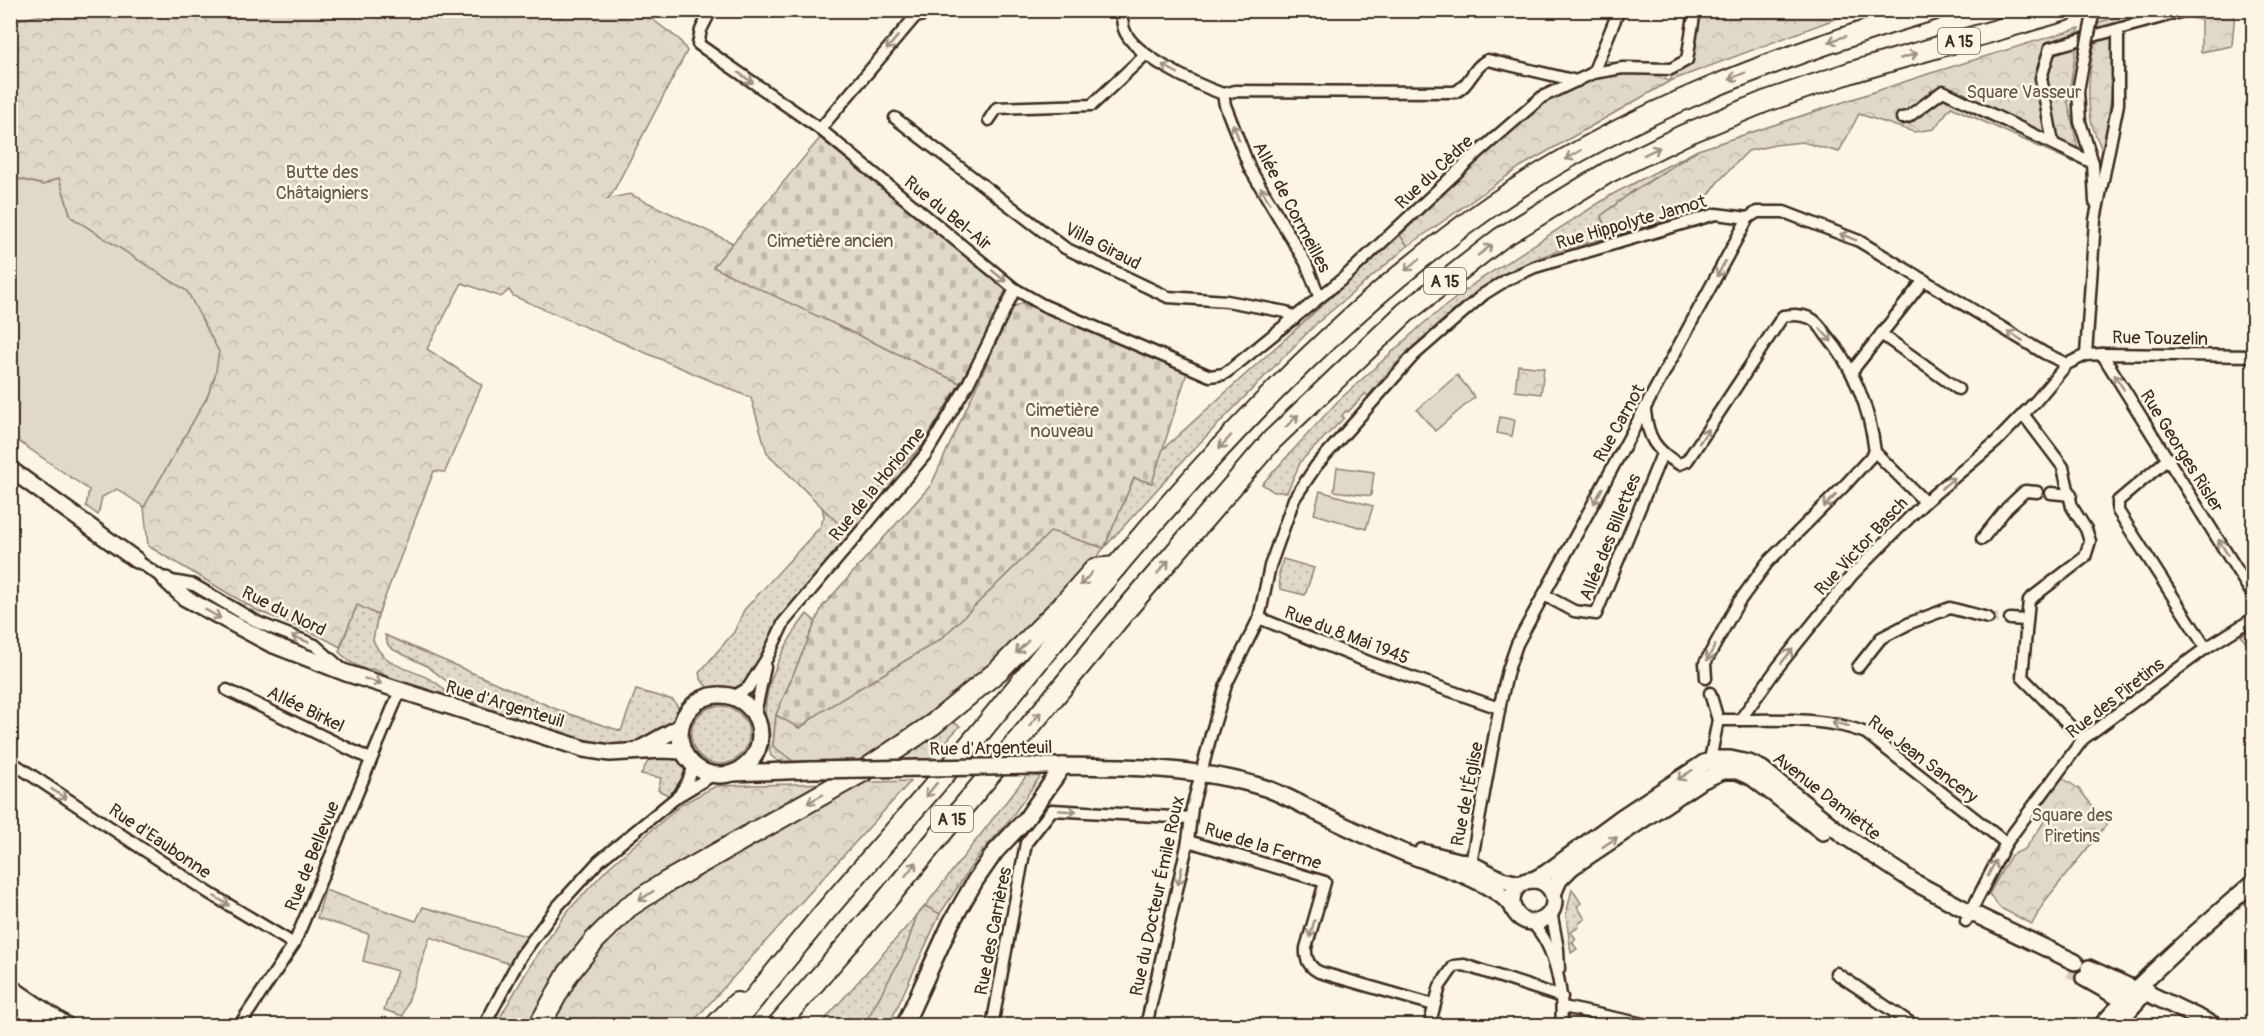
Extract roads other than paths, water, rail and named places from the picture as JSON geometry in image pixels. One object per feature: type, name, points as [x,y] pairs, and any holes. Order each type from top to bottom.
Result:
[{"type":"highway","name":"A 15","points":[[732,1026],[828,908],[916,808],[1197,472],[1248,416],[1323,342],[1414,263],[1494,204],[1592,144],[1671,104],[1842,37],[1933,10]]},
{"type":"highway","name":"A 15","points":[[777,1026],[883,904],[1125,611],[1272,440],[1405,313],[1501,238],[1607,173],[1684,135],[1764,102],[1852,72],[2066,10]]},
{"type":"highway","points":[[539,1026],[568,974],[595,940],[628,907],[665,883],[865,770],[932,725],[999,670],[1095,569],[1116,567]]},
{"type":"highway","points":[[789,1026],[883,904]]},
{"type":"highway","points":[[715,1026],[828,908]]},
{"type":"main road","name":"Rue du Nord","points":[[10,469],[136,560]]},
{"type":"main road","name":"Rue du Nord","points":[[166,580],[185,598],[253,636],[346,674],[400,691]]},
{"type":"main road","name":"Rue d'Argenteuil","points":[[400,691],[584,748],[610,753],[683,751]]},
{"type":"main road","points":[[718,694],[733,696],[754,714],[759,726],[760,738],[757,750],[747,764],[733,773],[713,775],[694,766],[683,751],[680,727],[693,704],[704,698],[718,694]]},
{"type":"main road","name":"Rue d'Argenteuil","points":[[635,751],[680,727]]},
{"type":"main road","points":[[757,750],[766,763],[782,772]]},
{"type":"main road","name":"Avenue Damiette","points":[[1710,760],[1736,759],[1762,769],[1834,828],[1870,854],[1968,916]]},
{"type":"main road","points":[[1511,904],[1514,891],[1526,882],[1546,873],[1622,817],[1710,760]]},
{"type":"main road","name":"Rue d'Argenteuil","points":[[733,773],[1034,765],[1124,768],[1200,774],[1266,788],[1381,842]]},
{"type":"main road","points":[[904,1026],[934,959],[982,869],[1026,819],[1063,766]]},
{"type":"main road","name":"Avenue Damiette","points":[[1553,894],[1559,880],[1572,867],[1709,776],[1730,770],[1753,777],[1811,823],[1870,865],[1968,916],[2132,995],[2216,1026]]},
{"type":"main road","points":[[1381,842],[1470,864],[1502,880],[1545,884],[1553,894],[1554,901],[1551,911],[1545,919],[1532,923],[1518,917],[1511,904],[1480,883],[1381,842]]},
{"type":"main road","points":[[2101,1026],[2187,939],[2253,882]]},
{"type":"main road","points":[[914,1026],[934,959]]},
{"type":"main road","points":[[10,987],[67,1026]]},
{"type":"main road","points":[[2108,1026],[2132,995]]},
{"type":"main road","points":[[2115,1026],[2132,995]]},
{"type":"main road","points":[[10,1005],[44,1026]]},
{"type":"street","name":"Rue du Bel-Air","points":[[711,10],[701,30],[698,44],[820,129],[1015,290],[1043,305],[1197,372]]},
{"type":"street","points":[[820,129],[914,18],[938,10]]},
{"type":"street","points":[[1121,10],[1124,30],[1145,55],[1206,88],[1223,94],[1235,91],[1455,92],[1460,90],[1478,66],[1488,60],[1578,81]]},
{"type":"street","points":[[1593,73],[1619,10]]},
{"type":"street","name":"Rue du Cèdre","points":[[1197,372],[1210,376],[1224,374],[1294,319],[1346,276],[1474,156],[1542,97],[1593,73],[1623,68],[1671,69],[1686,60],[1695,10]]},
{"type":"street","points":[[2094,10],[2078,91],[2080,122],[2093,163],[2096,220]]},
{"type":"street","points":[[2053,143],[2041,78],[2050,48],[2187,10]]},
{"type":"street","points":[[2086,355],[2096,220],[2118,104],[2118,30]]},
{"type":"street","points":[[989,120],[997,108],[1092,105],[1145,55]]},
{"type":"street","points":[[1902,118],[1908,117],[1943,91],[2093,163]]},
{"type":"street","name":"Allée de Cormeilles","points":[[1223,94],[1225,105],[1250,169],[1306,263],[1319,296]]},
{"type":"street","name":"Villa Giraud","points":[[895,118],[1065,248],[1167,297],[1227,301],[1286,312],[1294,319]]},
{"type":"street","name":"Rue Hippolyte Jamot","points":[[1259,618],[1270,566],[1284,523],[1294,499],[1316,466],[1414,355],[1484,294],[1534,267],[1716,214],[1748,218],[1757,212],[1785,213],[1859,241],[2044,353],[2067,364]]},
{"type":"street","name":"Rue Carnot","points":[[1517,644],[1748,218]]},
{"type":"street","points":[[1852,371],[1923,280]]},
{"type":"street","name":"Rue de la Horionne","points":[[733,696],[748,688],[767,658],[784,622],[926,454],[976,369],[1015,290]]},
{"type":"street","points":[[1644,411],[1647,429],[1662,454],[1679,464],[1687,461],[1783,316],[1799,315],[1813,319],[1835,345],[1852,371],[1873,438],[1875,452],[1925,502]]},
{"type":"street","points":[[1881,334],[1958,389]]},
{"type":"street","name":"Rue Touzelin","points":[[2067,364],[2086,355],[2102,354],[2253,356]]},
{"type":"street","name":"Rue Georges Risler","points":[[2102,354],[2169,458],[2253,597]]},
{"type":"street","name":"Rue Victor Basch","points":[[1740,720],[1778,667],[1852,574],[1925,502],[1996,442],[2067,364]]},
{"type":"street","points":[[2023,414],[2063,467],[2072,507],[2086,528],[2090,541],[2085,557],[2029,600],[2022,677],[2084,740]]},
{"type":"street","points":[[1707,678],[1706,663],[1738,603],[1767,563],[1875,452]]},
{"type":"street","name":"Allée des Billettes","points":[[1544,595],[1574,611],[1596,614],[1662,454]]},
{"type":"street","points":[[2169,458],[2118,501],[2118,511],[2206,648]]},
{"type":"street","points":[[1982,539],[2007,508],[2025,491],[2037,492]]},
{"type":"street","points":[[2051,493],[2071,495]]},
{"type":"street","name":"Rue du Nord","points":[[136,560],[166,580]]},
{"type":"street","points":[[1858,667],[1881,638],[1930,616],[1950,609],[1988,618]]},
{"type":"street","name":"Rue du 8 Mai 1945","points":[[1259,618],[1371,663],[1499,708]]},
{"type":"street","name":"Rue du Docteur Émile Roux","points":[[1146,1026],[1188,841],[1190,819],[1200,774],[1226,685],[1259,618]]},
{"type":"street","name":"Rue des Piretins","points":[[1968,916],[2006,843],[2084,740],[2206,648],[2253,618]]},
{"type":"street","points":[[2010,619],[2026,620]]},
{"type":"street","name":"Rue de l'Église","points":[[1480,883],[1470,864],[1499,708],[1517,644]]},
{"type":"street","name":"Rue de la Horionne","points":[[754,714],[767,658]]},
{"type":"street","name":"Allée Birkel","points":[[227,690],[370,759]]},
{"type":"street","name":"Rue de Bellevue","points":[[239,1026],[294,944],[400,691]]},
{"type":"street","points":[[1710,693],[1718,720],[1710,760]]},
{"type":"street","points":[[1718,720],[1740,720]]},
{"type":"street","name":"Rue Jean Sancery","points":[[1740,720],[1820,720],[1842,724],[1866,733],[2006,843]]},
{"type":"street","name":"Rue d'Eaubonne","points":[[10,761],[209,893],[294,944]]},
{"type":"street","points":[[678,796],[694,766]]},
{"type":"street","points":[[484,1026],[521,957],[557,907],[599,861],[678,796],[713,775]]},
{"type":"street","name":"Rue des Carrières","points":[[992,1026],[1026,843],[1052,810],[1190,819]]},
{"type":"street","name":"Rue de la Ferme","points":[[1188,841],[1325,882],[1306,948],[1306,957],[1310,965],[1319,972],[1434,1005]]},
{"type":"street","points":[[1551,911],[1558,949],[1558,978],[1562,1002],[1561,1026]]},
{"type":"street","points":[[1532,923],[1541,934],[1558,978]]},
{"type":"street","points":[[1429,1026],[1440,986],[1454,966],[1464,965],[1562,1002],[1653,1026]]},
{"type":"street","points":[[1836,973],[1916,1026]]},
{"type":"tunnel","points":[[1988,618],[2010,619]]},
{"type":"tunnel","points":[[2070,970],[2084,978]]},
{"type":"park label","name":"Square Vasseur","points":[[2024,92]]},
{"type":"park label","name":"Butte des Châtaigniers","points":[[322,182]]},
{"type":"park label","name":"Cimetière ancien","points":[[830,241]]},
{"type":"park label","name":"Cimetière nouveau","points":[[1062,420]]},
{"type":"park label","name":"Square des Piretins","points":[[2072,825]]}]
